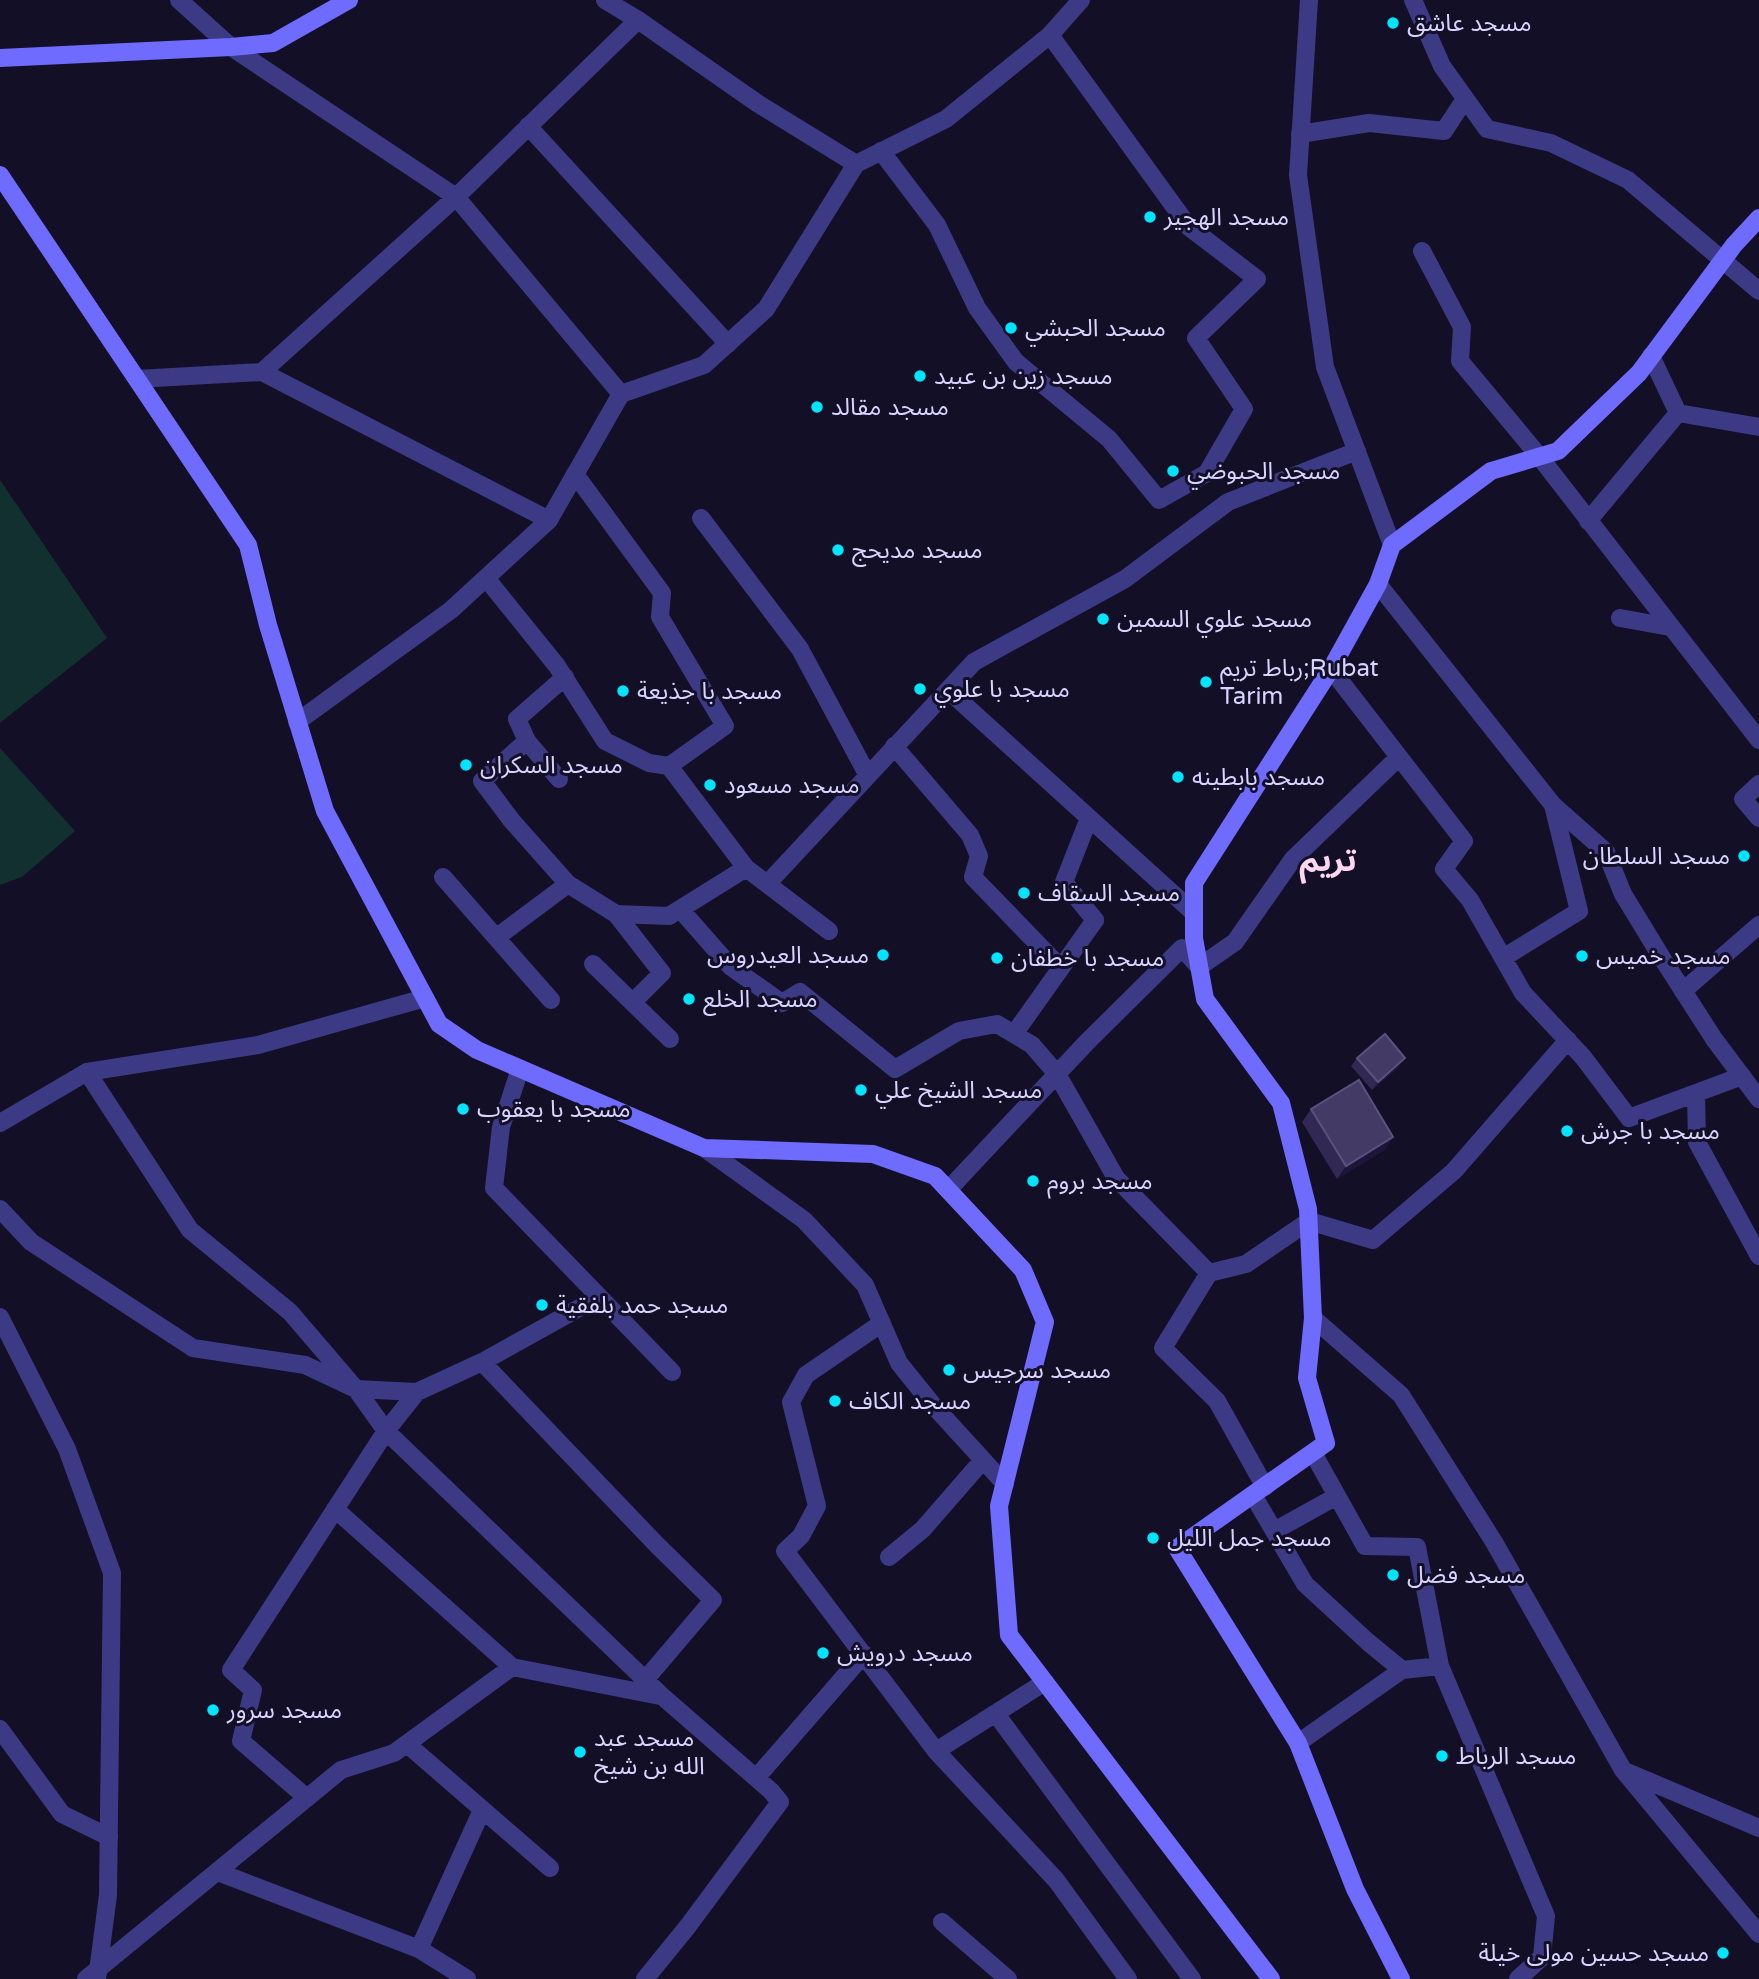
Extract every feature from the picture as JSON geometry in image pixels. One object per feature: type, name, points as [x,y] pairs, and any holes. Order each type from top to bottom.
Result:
[{"type":"main road","points":[[0,58],[273,43],[349,0]]},
{"type":"main road","points":[[0,175],[248,545],[268,625],[325,811],[439,1024],[477,1050],[704,1149],[873,1154],[935,1176],[1023,1270],[1045,1322],[999,1506],[1009,1635],[1271,1979]]},
{"type":"main road","points":[[1401,1979],[1355,1889],[1298,1743],[1177,1548],[1326,1443],[1307,1378],[1314,1318],[1308,1209],[1281,1103],[1206,999],[1194,938],[1194,883],[1331,669],[1378,583],[1392,545],[1490,471],[1558,451],[1639,373],[1723,259],[1759,218]]},
{"type":"street","points":[[179,0],[231,47],[456,197],[621,394]]},
{"type":"street","points":[[605,0],[757,103],[856,164]]},
{"type":"street","points":[[297,722],[451,610],[549,520],[621,394],[705,365],[766,309],[856,164],[946,119],[1050,35],[1081,0]]},
{"type":"street","points":[[1309,0],[1298,175],[1325,367],[1392,545]]},
{"type":"street","points":[[1413,0],[1442,66],[1487,129],[1550,143],[1628,180],[1759,291]]},
{"type":"street","points":[[262,372],[456,197],[638,20]]},
{"type":"street","points":[[881,151],[937,225],[977,308],[1016,362],[1109,439],[1160,500],[1207,473],[1244,410],[1196,338],[1257,279],[1189,227],[1050,35]]},
{"type":"street","points":[[1300,134],[1369,123],[1444,131],[1465,99]]},
{"type":"street","points":[[528,127],[728,344]]},
{"type":"street","points":[[1422,251],[1462,327],[1460,361],[1539,456],[1759,740]]},
{"type":"street","points":[[1651,356],[1678,413]]},
{"type":"street","points":[[137,379],[262,372],[549,520]]},
{"type":"street","points":[[1588,521],[1678,413]]},
{"type":"street","points":[[1678,413],[1759,427]]},
{"type":"street","points":[[767,884],[974,662],[1125,579],[1228,502],[1357,452]]},
{"type":"street","points":[[486,578],[565,677],[605,741],[649,763],[669,766],[725,726],[660,617],[662,593],[575,474]]},
{"type":"street","points":[[701,518],[800,649],[867,774]]},
{"type":"street","points":[[1378,583],[1553,805],[1606,852],[1623,894],[1683,991],[1759,1099]]},
{"type":"street","points":[[1620,618],[1670,627]]},
{"type":"street","points":[[1331,669],[1464,841],[1444,869],[1470,900],[1523,993],[1583,1057],[1629,1118],[1742,1076]]},
{"type":"street","points":[[559,779],[527,741],[517,719],[565,677]]},
{"type":"street","points":[[948,690],[1194,912]]},
{"type":"street","points":[[527,741],[482,781],[512,821],[568,884],[616,914],[662,973],[633,1002]]},
{"type":"street","points":[[894,746],[970,835],[979,856],[973,877],[1061,968]]},
{"type":"street","points":[[948,1190],[1087,1042],[1182,948],[1199,967],[1235,942],[1293,859],[1399,757]]},
{"type":"street","points":[[669,766],[746,868],[829,931]]},
{"type":"street","points":[[1759,784],[1743,799],[1759,818]]},
{"type":"street","points":[[1503,958],[1579,911],[1553,805]]},
{"type":"street","points":[[1014,1034],[1096,920],[1064,882],[1089,818]]},
{"type":"street","points":[[616,914],[669,916],[746,868]]},
{"type":"street","points":[[443,877],[551,1000]]},
{"type":"street","points":[[497,937],[568,884]]},
{"type":"street","points":[[680,909],[731,967],[782,1003],[800,992],[895,1069],[959,1031],[997,1024],[1032,1045],[1057,1074],[1116,1178],[1209,1273]]},
{"type":"street","points":[[1683,991],[1759,925]]},
{"type":"street","points":[[593,964],[670,1039]]},
{"type":"street","points":[[0,1123],[87,1072],[258,1045],[425,998]]},
{"type":"street","points":[[1402,1670],[1305,1584],[1274,1531],[1259,1491],[1217,1401],[1163,1349],[1209,1273],[1246,1264],[1309,1221],[1373,1240],[1454,1171],[1568,1040]]},
{"type":"street","points":[[520,1069],[501,1126],[494,1188],[672,1372]]},
{"type":"street","points":[[87,1072],[190,1230],[290,1312],[356,1389],[386,1432],[662,1696],[780,1802],[645,1979]]},
{"type":"street","points":[[1696,1093],[1697,1142],[1759,1256]]},
{"type":"street","points":[[704,1149],[804,1220],[865,1285],[899,1363],[932,1405],[1005,1484]]},
{"type":"street","points":[[0,1209],[31,1242],[193,1348],[305,1365],[356,1389],[416,1392],[482,1362],[599,1297]]},
{"type":"street","points":[[0,1317],[67,1449],[112,1573],[108,1895],[94,1976]]},
{"type":"street","points":[[1314,1318],[1401,1395],[1494,1542],[1623,1770],[1759,1934]]},
{"type":"street","points":[[882,1323],[806,1375],[791,1402],[817,1506],[801,1536],[785,1551],[936,1751],[1056,1880],[1128,1979]]},
{"type":"street","points":[[482,1362],[713,1600],[645,1680]]},
{"type":"street","points":[[307,1798],[241,1741],[253,1690],[231,1670],[386,1432],[416,1392]]},
{"type":"street","points":[[1313,1453],[1366,1546],[1417,1547],[1440,1666],[1546,1916],[1542,1956],[1518,1979]]},
{"type":"street","points":[[889,1557],[923,1529],[983,1460]]},
{"type":"street","points":[[1274,1531],[1337,1496]]},
{"type":"street","points":[[335,1509],[512,1667],[662,1696]]},
{"type":"street","points":[[756,1778],[863,1654]]},
{"type":"street","points":[[1298,1743],[1402,1670],[1440,1666]]},
{"type":"street","points":[[94,1976],[341,1770],[394,1753],[512,1667]]},
{"type":"street","points":[[936,1751],[1045,1682]]},
{"type":"street","points":[[996,1714],[1192,1979]]},
{"type":"street","points":[[4,1742],[62,1814],[109,1837]]},
{"type":"street","points":[[407,1744],[550,1868]]},
{"type":"street","points":[[1623,1770],[1759,1828]]},
{"type":"street","points":[[419,1949],[482,1810]]},
{"type":"street","points":[[218,1872],[419,1949],[467,1979]]},
{"type":"street","points":[[942,1922],[1008,1979]]},
{"type":"green space","points":[[0,480],[107,638],[0,723]]},
{"type":"green space","points":[[0,748],[75,831],[22,877],[0,885]]},
{"type":"building","points":[[1385,1034],[1405,1058],[1378,1082],[1357,1058]]},
{"type":"building","points":[[1359,1080],[1393,1137],[1346,1166],[1311,1109]]},
{"type":"place","name":"مسجد عاشق","points":[[1393,23]]},
{"type":"place","name":"مسجد الهجير","points":[[1150,217]]},
{"type":"place","name":"مسجد الحبشي","points":[[1011,328]]},
{"type":"place","name":"مسجد زين بن عبيد","points":[[920,376]]},
{"type":"place","name":"مسجد مقالد","points":[[817,407]]},
{"type":"place","name":"مسجد الحبوضي","points":[[1173,471]]},
{"type":"place","name":"مسجد مديحج","points":[[838,550]]},
{"type":"place","name":"مسجد علوي السمين","points":[[1103,619]]},
{"type":"place","name":"رباط تريم;Rubat Tarim","points":[[1206,682]]},
{"type":"place","name":"مسجد با علوي","points":[[920,689]]},
{"type":"place","name":"مسجد با جذيعة","points":[[623,691]]},
{"type":"place","name":"مسجد السكران","points":[[466,765]]},
{"type":"place","name":"مسجد بابطينه","points":[[1178,777]]},
{"type":"place","name":"مسجد مسعود","points":[[710,785]]},
{"type":"place","name":"مسجد السلطان","points":[[1744,856]]},
{"type":"place","name":"مسجد السقاف","points":[[1024,893]]},
{"type":"place","name":"مسجد العيدروس","points":[[883,955]]},
{"type":"place","name":"مسجد خميس","points":[[1582,956]]},
{"type":"place","name":"مسجد با خطفان","points":[[997,958]]},
{"type":"place","name":"مسجد الخلع","points":[[689,999]]},
{"type":"place","name":"مسجد الشيخ علي","points":[[861,1090]]},
{"type":"place","name":"مسجد با يعقوب","points":[[463,1109]]},
{"type":"place","name":"مسجد با جرش","points":[[1567,1131]]},
{"type":"place","name":"مسجد بروم","points":[[1033,1181]]},
{"type":"place","name":"مسجد حمد بلفقية","points":[[542,1305]]},
{"type":"place","name":"مسجد سرجيس","points":[[949,1370]]},
{"type":"place","name":"مسجد الكاف","points":[[835,1401]]},
{"type":"place","name":"مسجد جمل الليل","points":[[1153,1538]]},
{"type":"place","name":"مسجد فضل","points":[[1393,1575]]},
{"type":"place","name":"مسجد درويش","points":[[823,1653]]},
{"type":"place","name":"مسجد سرور","points":[[213,1710]]},
{"type":"place","name":"مسجد عبد الله بن شيخ","points":[[580,1752]]},
{"type":"place","name":"مسجد الرباط","points":[[1442,1756]]},
{"type":"place","name":"مسجد حسين مولى خيلة","points":[[1723,1953]]},
{"type":"district","name":"تريم","points":[[1328,860]]}]
